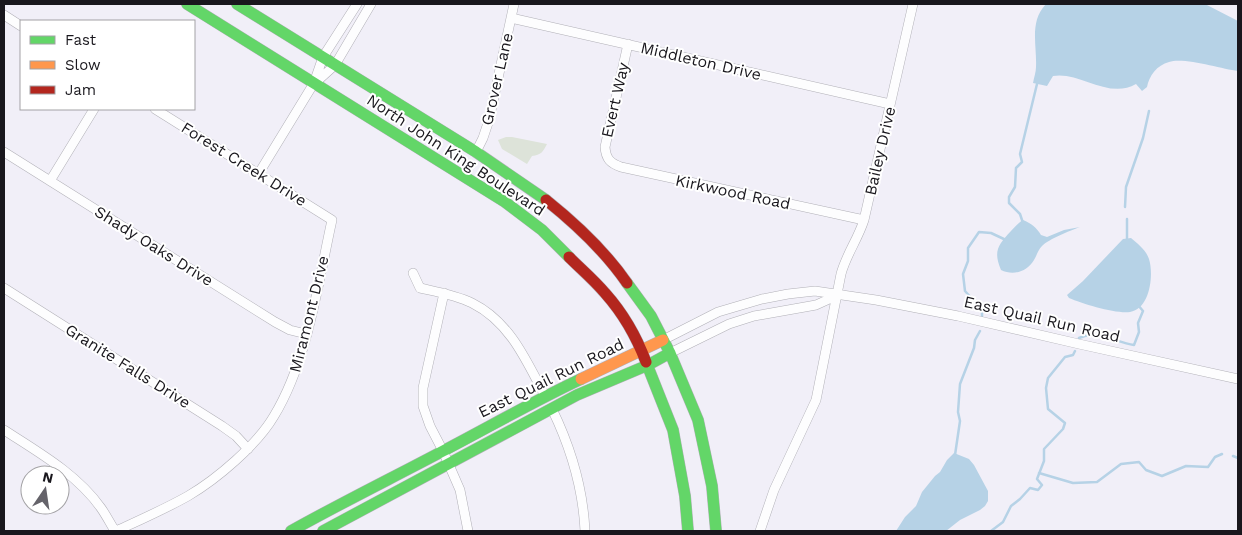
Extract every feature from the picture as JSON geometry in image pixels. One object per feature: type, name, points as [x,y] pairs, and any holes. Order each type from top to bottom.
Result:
[{"type":"main road","name":"North John King Boulevard","points":[[187,4],[505,202],[542,230],[605,293],[642,351],[673,430],[685,496],[688,531]]},
{"type":"main road","name":"North John King Boulevard","points":[[237,4],[476,152],[538,193],[567,217],[614,264],[651,316],[670,353],[698,420],[712,486],[716,531]]},
{"type":"main road","name":"East Quail Run Road","points":[[291,531],[545,396],[663,340]]},
{"type":"main road","name":"East Quail Run Road","points":[[323,531],[577,395],[670,353]]},
{"type":"street","points":[[259,173],[314,83],[323,58],[357,4]]},
{"type":"street","points":[[314,83],[335,65],[371,4]]},
{"type":"street","name":"Grover Lane","points":[[476,152],[489,120],[514,4]]},
{"type":"street","name":"Bailey Drive","points":[[760,531],[774,490],[816,400],[844,264],[858,237],[864,220],[913,4]]},
{"type":"street","points":[[4,15],[20,25]]},
{"type":"street","name":"Middleton Drive","points":[[511,18],[890,104]]},
{"type":"street","name":"Evert Way","points":[[606,156],[605,147],[628,44]]},
{"type":"street","points":[[50,181],[93,110]]},
{"type":"street","name":"Forest Creek Drive","points":[[157,110],[332,220]]},
{"type":"street","name":"Shady Oaks Drive","points":[[4,152],[275,322],[290,330],[306,334]]},
{"type":"street","name":"Kirkwood Road","points":[[606,156],[610,163],[621,167],[864,220]]},
{"type":"street","name":"Miramont Drive","points":[[115,531],[189,496],[220,474],[248,449],[274,417],[292,381],[306,334],[332,220]]},
{"type":"street","points":[[413,273],[420,288],[444,293],[471,302],[488,312],[509,333],[521,350],[545,396]]},
{"type":"street","name":"Granite Falls Drive","points":[[4,288],[222,426],[236,436],[248,449]]},
{"type":"street","name":"East Quail Run Road","points":[[663,340],[718,312],[762,299],[815,291],[876,300],[958,316],[1238,378]]},
{"type":"street","points":[[444,293],[424,388],[423,406],[430,426],[450,464],[460,490],[468,531]]},
{"type":"street","name":"East Quail Run Road","points":[[670,353],[730,324],[754,316],[816,305],[838,295]]},
{"type":"street","points":[[552,410],[571,455],[580,487],[585,531]]},
{"type":"street","points":[[4,430],[52,460],[80,485],[100,506],[115,531]]},
{"type":"shaded area","points":[[506,137],[547,144],[541,153],[532,156],[527,164],[502,149],[498,140]]},
{"type":"water","points":[[1046,4],[1205,4],[1238,21],[1238,71],[1193,62],[1169,62],[1154,72],[1147,87],[1142,91],[1136,84],[1126,88],[1115,89],[1063,76],[1053,76],[1047,86],[1033,83],[1036,67],[1035,34],[1037,18]]},
{"type":"water","points":[[1023,220],[1034,226],[1041,235],[1047,237],[1064,230],[1080,227],[1045,243],[1039,249],[1031,264],[1024,270],[1015,273],[1006,272],[1001,270],[997,258],[998,249],[1000,244]]},
{"type":"water","points":[[1131,238],[1146,253],[1149,259],[1151,274],[1146,298],[1137,310],[1124,312],[1100,308],[1069,298],[1067,295],[1123,239]]},
{"type":"water","points":[[954,453],[969,459],[974,465],[988,491],[988,501],[985,506],[960,520],[946,531],[896,531],[905,517],[916,506],[922,492]]},
{"type":"waterway","points":[[1023,223],[1020,214],[1009,203],[1009,197],[1015,187],[1016,168],[1022,162],[1020,154],[1037,84]]},
{"type":"waterway","points":[[1125,207],[1126,187],[1143,138],[1149,111]]},
{"type":"waterway","points":[[1127,219],[1127,240]]},
{"type":"waterway","points":[[982,316],[982,310],[965,291],[963,274],[968,261],[968,248],[979,232],[991,233],[1006,240]]},
{"type":"waterway","points":[[1079,338],[1093,335],[1134,345],[1139,332],[1138,323],[1143,311],[1138,305]]},
{"type":"waterway","points":[[955,455],[960,421],[958,412],[960,384],[974,348],[975,340],[980,331]]},
{"type":"waterway","points":[[991,531],[1003,522],[1011,506],[1030,488],[1038,490],[1042,485],[1037,479],[1044,461],[1044,449],[1063,429],[1065,423],[1048,409],[1046,388],[1048,378],[1065,357],[1073,355],[1075,351]]},
{"type":"waterway","points":[[1039,473],[1073,483],[1097,482],[1121,464],[1139,462],[1146,470],[1162,476],[1186,466],[1208,467],[1215,457],[1222,454]]},
{"type":"waterway","points":[[1233,456],[1238,458]]},
{"type":"traffic: fast","points":[[187,4],[505,202],[542,230],[569,257]]},
{"type":"traffic: fast","points":[[237,4],[476,152],[546,200]]},
{"type":"traffic: fast","points":[[627,283],[651,316],[670,353],[698,420],[712,486],[716,531]]},
{"type":"traffic: fast","points":[[323,531],[577,395],[648,365],[670,353]]},
{"type":"traffic: fast","points":[[646,362],[673,430],[685,496],[688,531]]},
{"type":"traffic: fast","points":[[291,531],[581,379]]},
{"type":"traffic: slow","points":[[581,379],[663,340]]},
{"type":"traffic: jam","points":[[546,200],[590,238],[627,283]]},
{"type":"traffic: jam","points":[[569,257],[601,288],[617,308],[634,335],[646,362]]}]
